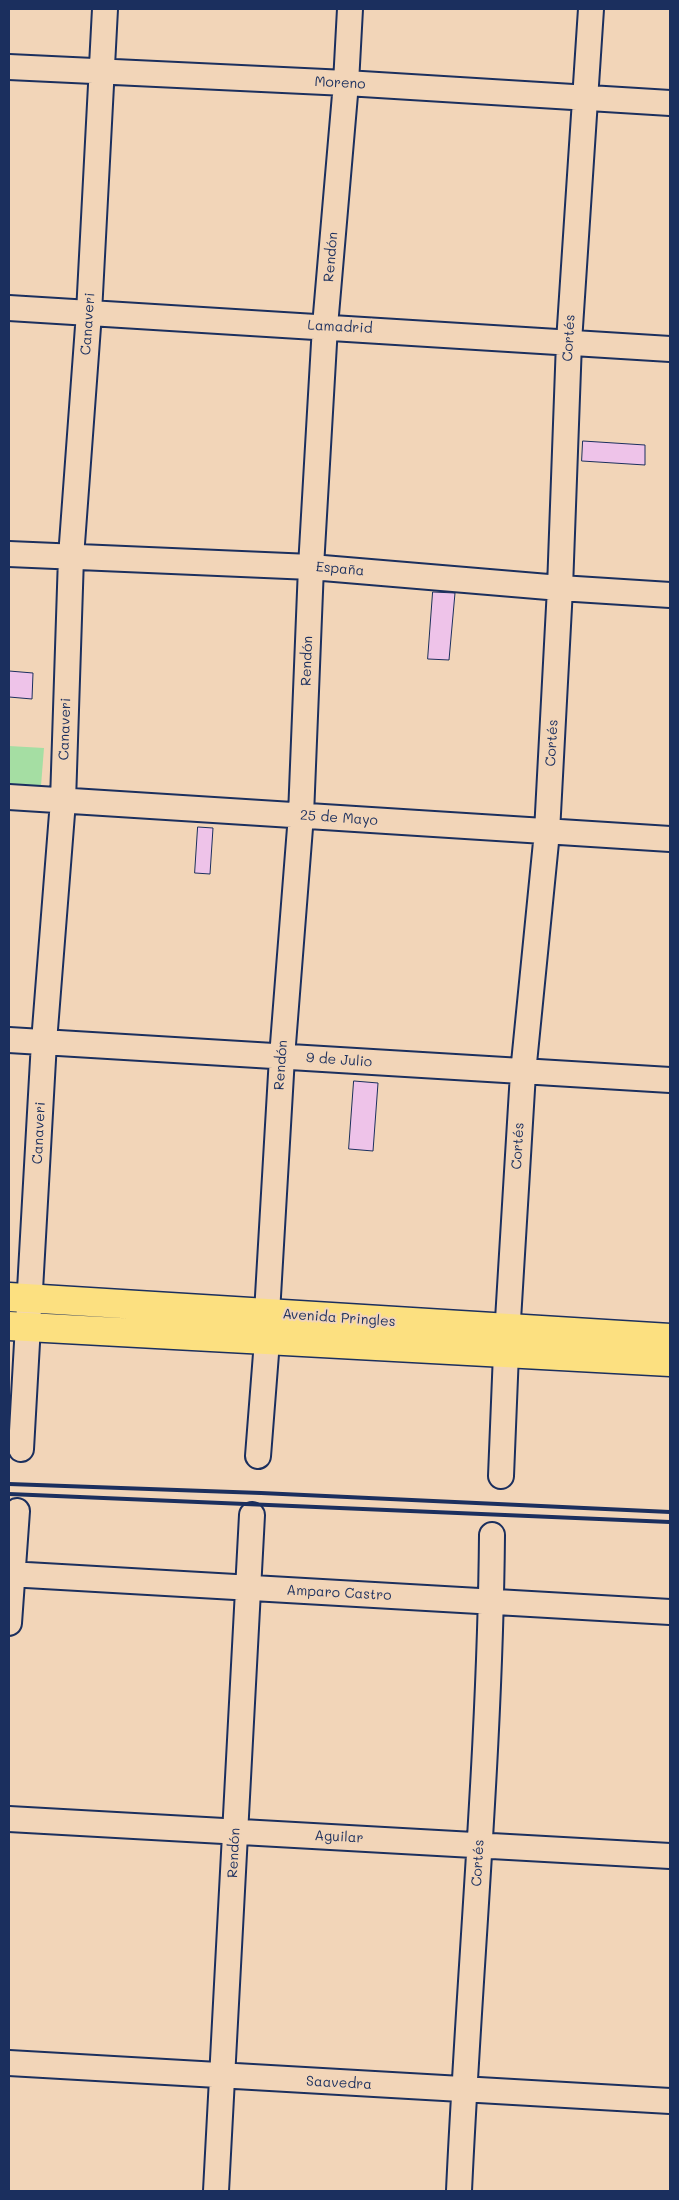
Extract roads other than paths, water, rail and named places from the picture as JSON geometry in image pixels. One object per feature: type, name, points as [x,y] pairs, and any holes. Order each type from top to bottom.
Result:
[{"type":"main road","name":"Avenida Pringles","points":[[19,1298],[267,1313],[670,1362]]},
{"type":"main road","name":"Avenida Pringles","points":[[19,1327],[267,1341],[507,1341],[670,1338]]},
{"type":"street","name":"Canaveri","points":[[21,1448],[19,1298],[44,1042],[62,801],[71,557],[89,313],[105,9]]},
{"type":"street","name":"Rendón","points":[[267,1313],[282,1057],[301,815],[311,567],[325,326],[346,83],[350,9]]},
{"type":"street","name":"Cortés","points":[[501,1476],[523,1072],[547,832],[560,588],[569,342],[591,9]]},
{"type":"street","name":"Moreno","points":[[9,67],[586,96],[670,103]]},
{"type":"street","name":"Lamadrid","points":[[9,308],[325,326],[670,349]]},
{"type":"street","name":"España","points":[[9,554],[311,567],[560,588],[670,595]]},
{"type":"street","name":"25 de Mayo","points":[[9,797],[670,839]]},
{"type":"street","name":"9 de Julio","points":[[9,1040],[670,1080]]},
{"type":"street","points":[[258,1456],[267,1341]]},
{"type":"street","points":[[9,1623],[11,1574],[18,1510]]},
{"type":"street","name":"Rendón","points":[[216,2191],[252,1515]]},
{"type":"street","name":"Cortés","points":[[459,2191],[480,1846],[491,1602],[492,1535]]},
{"type":"street","name":"Amparo Castro","points":[[11,1574],[670,1612]]},
{"type":"street","name":"Aguilar","points":[[9,1819],[670,1856]]},
{"type":"street","name":"Saavedra","points":[[9,2063],[222,2077],[670,2101]]},
{"type":"railway","points":[[9,1484],[261,1493],[670,1512]]},
{"type":"railway","points":[[9,1494],[670,1522]]}]
